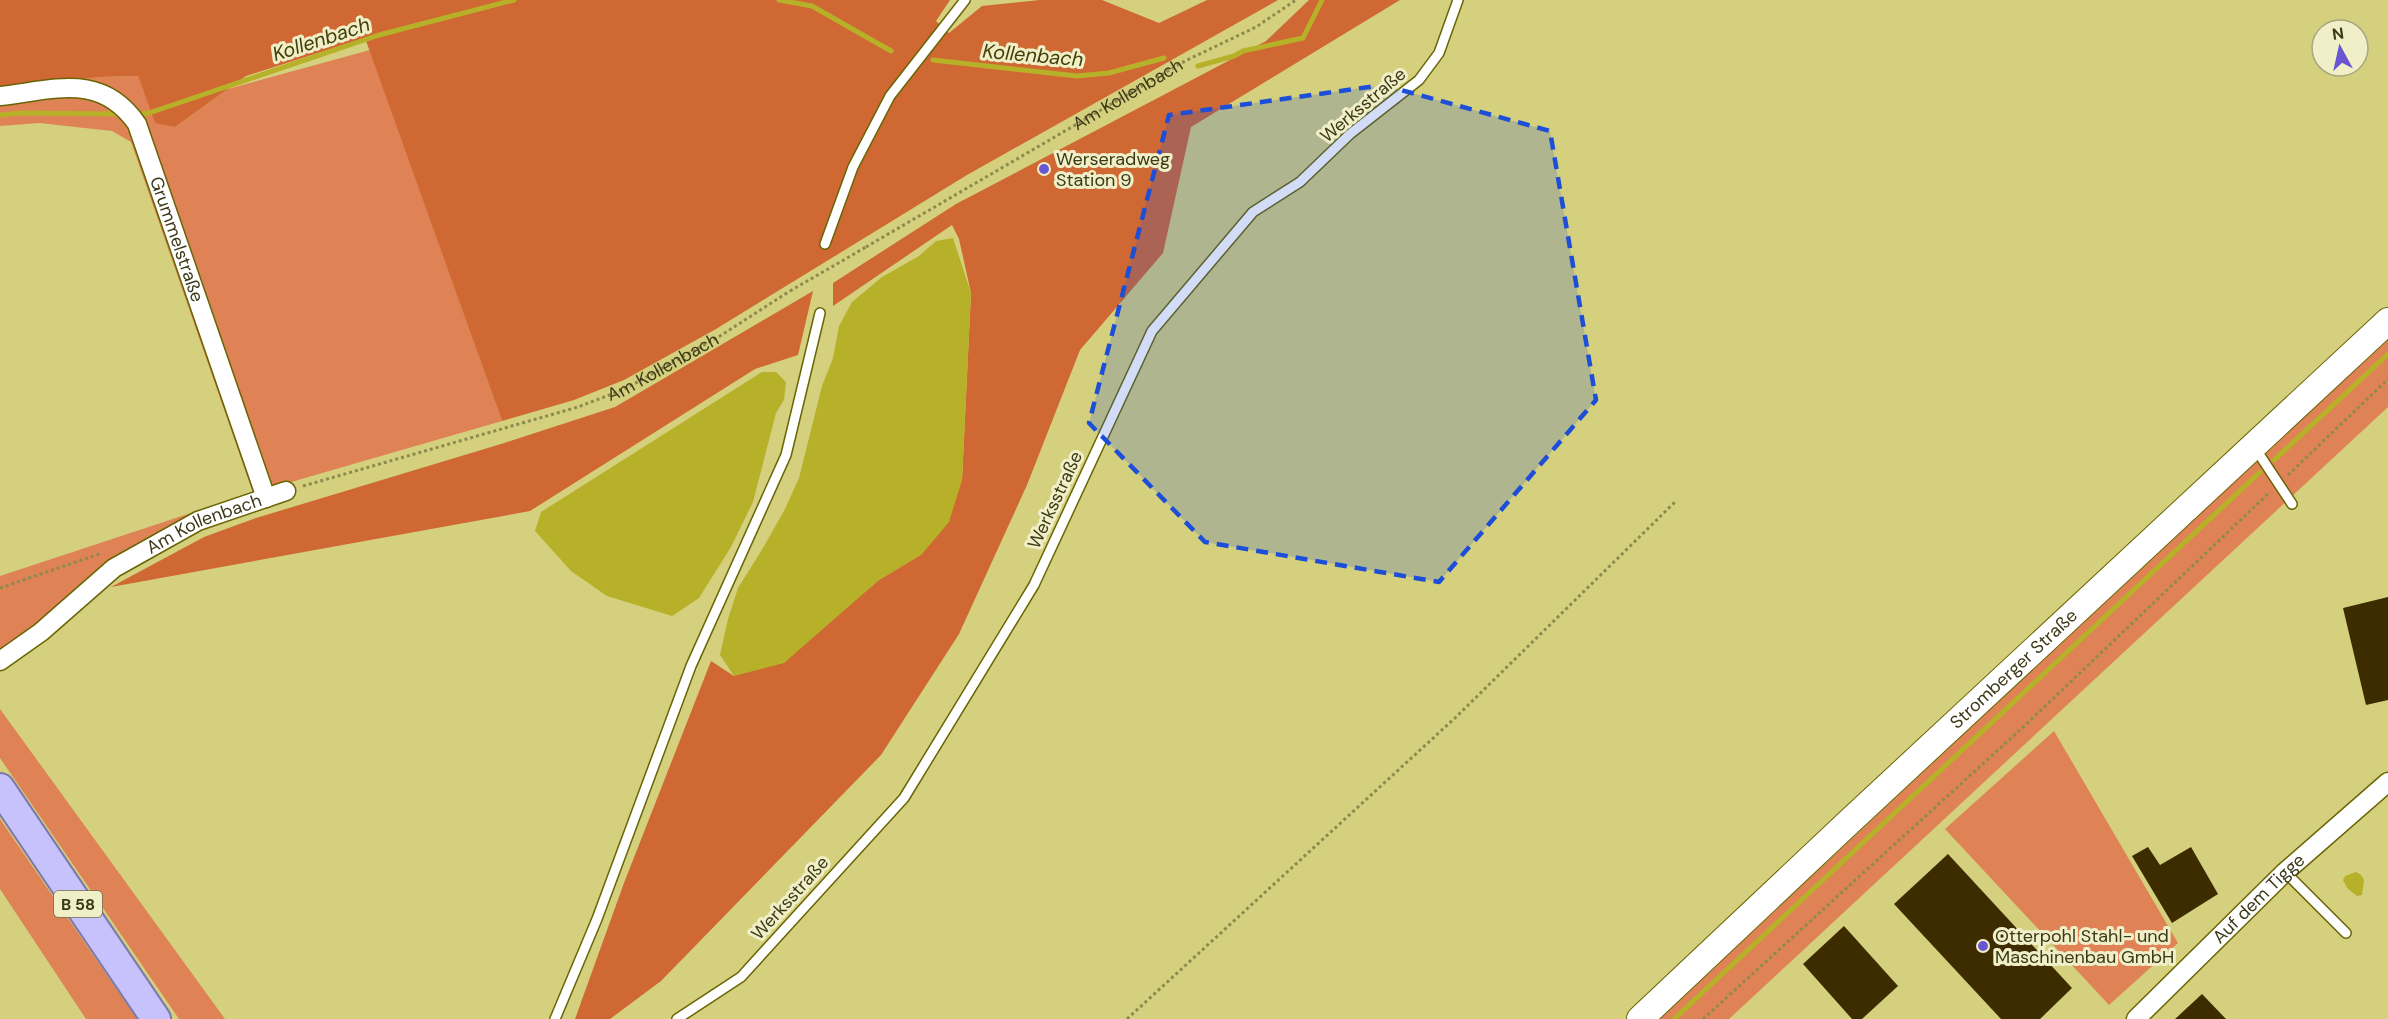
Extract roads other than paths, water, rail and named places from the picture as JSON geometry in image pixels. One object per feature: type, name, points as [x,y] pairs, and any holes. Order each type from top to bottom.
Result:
[{"type":"main road","name":"Stromberger Straße","points":[[1640,1019],[2388,321]]},
{"type":"main road","name":"B 58","points":[[0,788],[156,1019]]},
{"type":"street","name":"Grummelstraße","points":[[0,96],[76,87],[97,91],[125,107],[137,124],[266,498]]},
{"type":"street","name":"Am Kollenbach","points":[[0,661],[41,632],[114,568],[198,521],[286,491]]},
{"type":"street","name":"Auf dem Tigge","points":[[2136,1019],[2285,872],[2388,782]]},
{"type":"lane","points":[[825,244],[853,167],[890,96],[965,0]]},
{"type":"lane","name":"Werksstraße","points":[[677,1019],[741,977],[904,798],[1034,585],[1152,331],[1253,212],[1300,182],[1350,134],[1419,80],[1439,52],[1458,0]]},
{"type":"lane","points":[[555,1019],[597,919],[691,666],[786,455],[820,313]]},
{"type":"lane","points":[[2253,447],[2292,504]]},
{"type":"lane","points":[[2285,872],[2346,933]]},
{"type":"waterway","name":"Kollenbach","points":[[139,114],[149,113],[379,35],[514,0]]},
{"type":"waterway","name":"Kollenbach","points":[[779,0],[812,6],[891,51]]},
{"type":"waterway","name":"Kollenbach","points":[[1198,66],[1234,56],[1243,51],[1303,38],[1322,0]]},
{"type":"waterway","name":"Kollenbach","points":[[933,60],[1077,76],[1109,73],[1164,58]]},
{"type":"waterway","name":"Kollenbach","points":[[0,115],[22,113],[118,114]]},
{"type":"waterway","points":[[2274,460],[2388,354]]},
{"type":"waterway","points":[[1674,1019],[2260,472]]},
{"type":"place","name":"Werseradweg Station 9","points":[[1044,169]]},
{"type":"place","name":"Otterpohl Stahl- und Maschinenbau GmbH","points":[[1983,946]]}]
